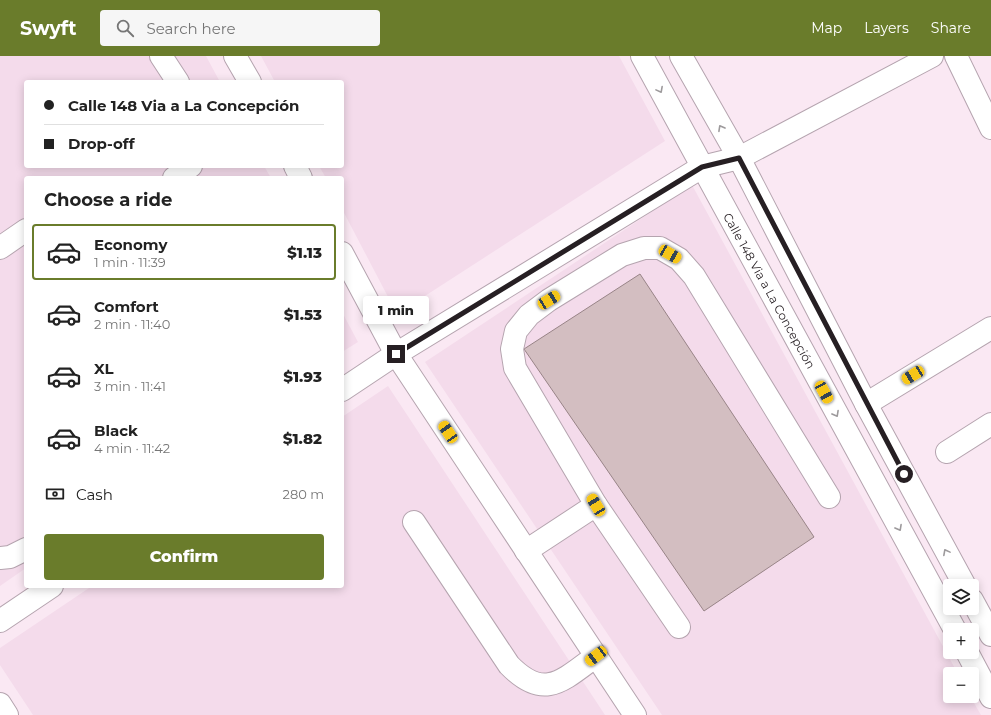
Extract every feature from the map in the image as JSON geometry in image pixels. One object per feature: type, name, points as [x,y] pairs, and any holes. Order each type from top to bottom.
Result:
[{"type":"street","points":[[161,56],[177,80]]},
{"type":"street","points":[[236,56],[249,80]]},
{"type":"street","name":"Calle 148 Via a La Concepción","points":[[642,56],[950,623]]},
{"type":"street","points":[[681,56],[739,158],[866,404],[961,579]]},
{"type":"street","points":[[344,389],[396,354],[702,167],[739,158],[932,56]]},
{"type":"street","points":[[956,56],[991,128]]},
{"type":"street","points":[[177,176],[189,168]]},
{"type":"street","points":[[0,248],[24,231]]},
{"type":"street","points":[[680,627],[596,505],[525,389],[515,368],[512,349],[516,331],[529,315],[549,300],[622,255],[644,248],[660,248],[679,259],[694,276],[829,497]]},
{"type":"street","points":[[344,257],[396,354],[635,715]]},
{"type":"street","points":[[866,404],[991,328]]},
{"type":"street","points":[[947,452],[991,424]]},
{"type":"street","points":[[526,551],[596,505]]},
{"type":"street","points":[[414,522],[509,665],[521,678],[537,685],[552,684],[574,673],[596,656]]},
{"type":"street","points":[[0,558],[10,557],[24,550]]},
{"type":"street","points":[[0,621],[49,588]]},
{"type":"street","points":[[979,613],[991,635]]},
{"type":"street","points":[[970,659],[991,697]]},
{"type":"street","points":[[0,704],[7,715]]},
{"type":"shaded area","points":[[0,56],[206,56],[219,80],[24,80],[24,168],[265,168],[270,176],[24,176],[24,569],[0,586]]},
{"type":"shaded area","points":[[261,56],[619,56],[665,141],[397,314],[344,213],[344,176],[325,176],[320,168],[344,168],[344,80],[274,80]]},
{"type":"shaded area","points":[[692,185],[943,646],[943,659],[950,659],[954,667],[943,667],[943,703],[974,703],[981,715],[662,715],[425,362]]},
{"type":"shaded area","points":[[344,316],[358,342],[344,351]]},
{"type":"shaded area","points":[[388,386],[605,715],[33,715],[0,665],[0,648],[89,588],[344,588],[344,416]]},
{"type":"building","points":[[640,274],[814,537],[704,611],[524,349]]},
{"type":"route","points":[[396,354],[702,167],[739,158],[866,404],[904,474]]}]
